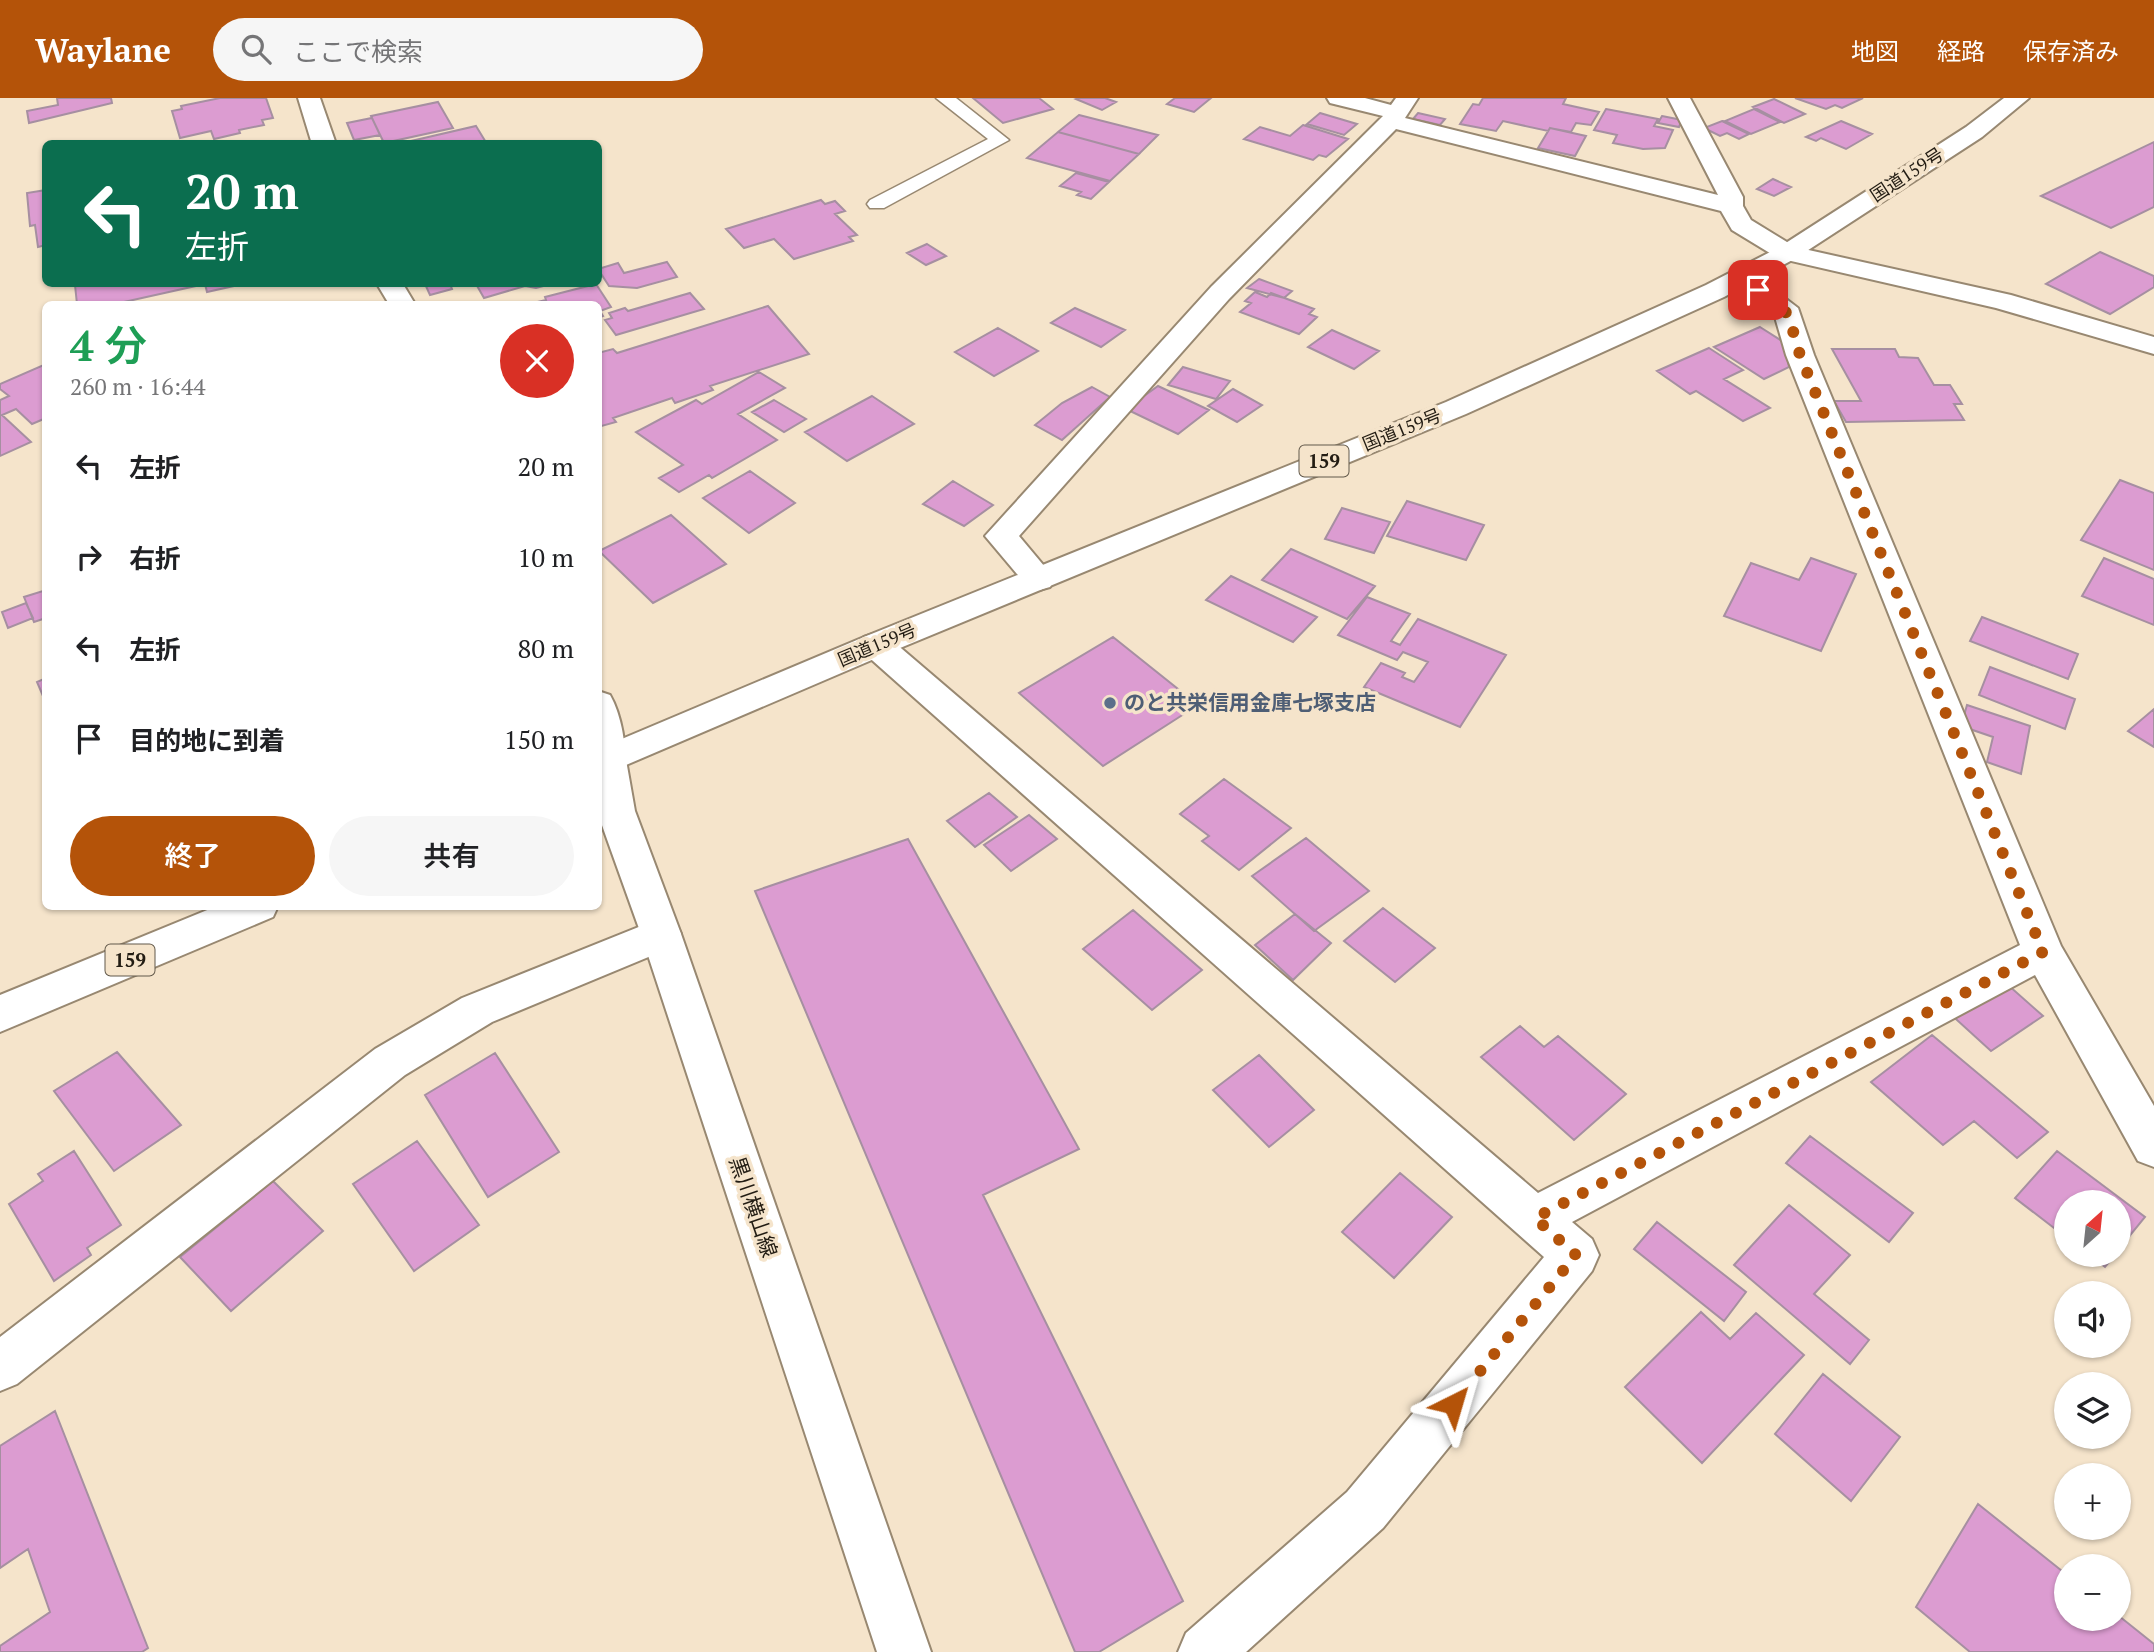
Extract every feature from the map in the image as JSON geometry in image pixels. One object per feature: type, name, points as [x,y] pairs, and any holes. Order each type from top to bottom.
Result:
[{"type":"main road","points":[[309,98],[323,140]]},
{"type":"main road","points":[[1338,98],[1399,111],[1731,206]]},
{"type":"main road","points":[[1679,98],[1731,197],[1731,206],[1741,225],[1750,233],[1787,253],[2002,301],[2154,346]]},
{"type":"main road","name":"国道159号","points":[[603,762],[876,645],[1456,408],[1742,278],[1787,253],[1974,132],[2018,98]]},
{"type":"main road","points":[[1038,579],[1001,536],[1220,293],[1399,111]]},
{"type":"main road","points":[[1742,278],[1788,314],[1800,355],[2043,952],[2154,1147]]},
{"type":"main road","points":[[876,645],[1576,1255],[1365,1510],[1205,1652]]},
{"type":"main road","name":"黒川横山線","points":[[603,762],[616,811],[661,934],[904,1652]]},
{"type":"main road","name":"159","points":[[0,1014],[249,910]]},
{"type":"main road","points":[[0,1367],[390,1062],[477,1010],[661,934]]},
{"type":"main road","points":[[1535,1218],[2043,952]]},
{"type":"lane","points":[[877,204],[1000,140],[945,98]]},
{"type":"building","points":[[57,98],[111,98],[112,103],[29,123],[27,111],[58,105]]},
{"type":"building","points":[[220,98],[266,98],[273,118],[262,120],[264,125],[214,139],[211,131],[180,138],[172,111],[182,109],[181,106]]},
{"type":"building","points":[[973,98],[1039,98],[1053,109],[1003,123]]},
{"type":"building","points":[[1105,98],[1116,102],[1102,110],[1076,99]]},
{"type":"building","points":[[1175,98],[1211,98],[1194,112],[1167,104]]},
{"type":"building","points":[[1483,98],[1566,98],[1563,104],[1599,112],[1591,125],[1576,123],[1571,132],[1550,128],[1548,131],[1503,121],[1496,131],[1460,124],[1473,104],[1479,105]]},
{"type":"building","points":[[1795,98],[1863,98],[1842,108],[1835,105],[1826,109]]},
{"type":"building","points":[[1774,99],[1805,114],[1784,123],[1753,107]]},
{"type":"building","points":[[438,102],[453,128],[398,140],[383,140],[371,116]]},
{"type":"building","points":[[1606,109],[1658,119],[1654,126],[1673,130],[1665,148],[1643,149],[1613,143],[1617,135],[1594,130]]},
{"type":"building","points":[[1754,109],[1780,122],[1751,134],[1725,121]]},
{"type":"building","points":[[1320,113],[1357,124],[1344,135],[1307,124]]},
{"type":"building","points":[[1418,113],[1445,119],[1440,125],[1413,119]]},
{"type":"building","points":[[1079,115],[1158,135],[1139,154],[1058,132]]},
{"type":"building","points":[[1662,116],[1682,120],[1679,127],[1658,123]]},
{"type":"building","points":[[372,118],[380,135],[354,140],[347,123]]},
{"type":"building","points":[[1722,121],[1749,134],[1739,139],[1727,133],[1720,136],[1704,128]]},
{"type":"building","points":[[1841,121],[1872,134],[1846,149],[1821,138],[1816,141],[1806,137]]},
{"type":"building","points":[[1303,125],[1348,139],[1326,157],[1319,155],[1313,160],[1244,139],[1260,127],[1290,136]]},
{"type":"building","points":[[476,126],[485,140],[415,140]]},
{"type":"building","points":[[1550,128],[1586,136],[1575,156],[1538,148]]},
{"type":"building","points":[[1058,132],[1139,154],[1110,181],[1027,158]]},
{"type":"building","points":[[2154,142],[2154,207],[2111,228],[2041,196]]},
{"type":"building","points":[[1076,173],[1109,182],[1091,199],[1077,195],[1081,192],[1060,186]]},
{"type":"building","points":[[1773,179],[1791,187],[1774,196],[1757,189]]},
{"type":"building","points":[[42,191],[42,246],[38,247],[35,225],[30,226],[27,193]]},
{"type":"building","points":[[821,200],[825,204],[835,201],[845,211],[835,214],[857,235],[849,237],[853,241],[794,259],[774,239],[744,248],[726,229]]},
{"type":"building","points":[[927,244],[946,256],[926,265],[907,253]]},
{"type":"building","points":[[2100,252],[2154,276],[2154,287],[2110,314],[2046,284]]},
{"type":"building","points":[[667,262],[677,277],[637,288],[609,286],[602,275],[602,268],[618,263],[624,273]]},
{"type":"building","points":[[1259,279],[1292,291],[1284,298],[1247,288]]},
{"type":"building","points":[[75,287],[192,287],[128,301],[77,301]]},
{"type":"building","points":[[206,287],[230,287],[207,292]]},
{"type":"building","points":[[426,287],[452,289],[430,295]]},
{"type":"building","points":[[478,287],[522,287],[484,298]]},
{"type":"building","points":[[584,287],[598,287],[611,307],[602,310],[602,301],[542,301],[546,300],[545,297]]},
{"type":"building","points":[[1255,292],[1267,297],[1271,293],[1314,309],[1309,314],[1317,317],[1299,334],[1240,312],[1251,303],[1245,301]]},
{"type":"building","points":[[690,293],[704,309],[616,335],[605,320],[612,318],[609,313],[625,308],[628,311]]},
{"type":"building","points":[[768,306],[809,354],[710,386],[713,390],[675,403],[672,398],[613,418],[616,422],[602,426],[602,352],[613,349],[617,353]]},
{"type":"building","points":[[1075,308],[1125,330],[1101,347],[1051,323]]},
{"type":"building","points":[[1760,327],[1785,343],[1789,367],[1764,379],[1714,347]]},
{"type":"building","points":[[998,328],[1038,351],[994,376],[955,352]]},
{"type":"building","points":[[1332,330],[1379,351],[1354,369],[1308,347]]},
{"type":"building","points":[[1709,348],[1743,370],[1724,379],[1770,408],[1743,421],[1696,391],[1690,394],[1657,371]]},
{"type":"building","points":[[1832,349],[1895,349],[1899,357],[1918,358],[1934,385],[1950,385],[1962,404],[1954,404],[1964,420],[1846,422],[1834,401],[1861,401]]},
{"type":"building","points":[[42,366],[42,420],[32,424],[16,409],[2,415],[31,442],[0,456],[0,400],[9,396],[0,389],[0,384]]},
{"type":"building","points":[[1183,367],[1230,381],[1216,399],[1168,385]]},
{"type":"building","points":[[759,372],[785,388],[738,414],[777,440],[712,478],[709,475],[679,492],[659,478],[683,465],[636,432],[696,400],[702,404]]},
{"type":"building","points":[[1158,386],[1209,410],[1178,434],[1126,409]]},
{"type":"building","points":[[1092,387],[1110,397],[1062,440],[1035,425],[1062,403]]},
{"type":"building","points":[[1233,389],[1262,405],[1237,422],[1208,406]]},
{"type":"building","points":[[872,396],[914,424],[847,461],[805,432]]},
{"type":"building","points":[[774,400],[806,419],[784,432],[752,412]]},
{"type":"building","points":[[750,471],[795,503],[749,533],[703,498]]},
{"type":"building","points":[[2120,480],[2154,493],[2154,570],[2081,540]]},
{"type":"building","points":[[953,481],[993,505],[964,526],[923,504]]},
{"type":"building","points":[[1407,501],[1484,525],[1466,560],[1387,536]]},
{"type":"building","points":[[1342,508],[1390,522],[1374,553],[1325,539]]},
{"type":"building","points":[[671,515],[726,564],[653,603],[602,554],[602,550]]},
{"type":"building","points":[[1291,549],[1375,586],[1347,619],[1262,580]]},
{"type":"building","points":[[1811,558],[1856,574],[1821,651],[1724,616],[1751,563],[1799,580]]},
{"type":"building","points":[[2104,558],[2154,579],[2154,625],[2082,596]]},
{"type":"building","points":[[1231,576],[1317,617],[1293,642],[1206,600]]},
{"type":"building","points":[[42,591],[42,619],[34,622],[24,597]]},
{"type":"building","points":[[1367,597],[1410,614],[1391,641],[1400,645],[1418,619],[1506,655],[1460,727],[1364,687],[1381,663],[1405,673],[1402,677],[1414,682],[1428,662],[1403,652],[1397,660],[1338,635]]},
{"type":"building","points":[[26,603],[33,618],[8,628],[2,612]]},
{"type":"building","points":[[1982,617],[2078,654],[2068,679],[1970,641]]},
{"type":"building","points":[[1113,637],[1198,705],[1103,766],[1019,693]]},
{"type":"building","points":[[1990,667],[2075,699],[2065,729],[1979,695]]},
{"type":"building","points":[[42,680],[42,694],[37,682]]},
{"type":"building","points":[[1967,705],[2030,726],[2021,774],[1987,762],[1993,737],[1961,726]]},
{"type":"building","points":[[2154,709],[2154,747],[2128,731]]},
{"type":"building","points":[[1224,779],[1291,828],[1239,870],[1202,841],[1209,836],[1180,814]]},
{"type":"building","points":[[989,793],[1017,817],[975,847],[947,821]]},
{"type":"building","points":[[1029,815],[1057,839],[1011,871],[984,845]]},
{"type":"building","points":[[1306,838],[1369,891],[1314,931],[1252,876]]},
{"type":"building","points":[[908,839],[1079,1149],[983,1195],[1183,1601],[1099,1652],[1075,1652],[755,891]]},
{"type":"building","points":[[1383,908],[1435,948],[1395,982],[1344,941]]},
{"type":"building","points":[[1133,910],[1202,970],[1152,1010],[1083,949]]},
{"type":"building","points":[[1295,914],[1331,943],[1293,980],[1255,945]]},
{"type":"building","points":[[1999,977],[2043,1016],[1991,1051],[1946,1010]]},
{"type":"building","points":[[1520,1026],[1544,1047],[1558,1036],[1626,1094],[1574,1140],[1481,1057]]},
{"type":"building","points":[[1932,1035],[2048,1132],[2017,1158],[1974,1121],[1943,1145],[1871,1082]]},
{"type":"building","points":[[117,1052],[181,1125],[114,1171],[54,1091]]},
{"type":"building","points":[[495,1053],[559,1152],[488,1197],[425,1095]]},
{"type":"building","points":[[1259,1055],[1314,1110],[1269,1147],[1213,1090]]},
{"type":"building","points":[[1810,1136],[1913,1213],[1889,1242],[1786,1163]]},
{"type":"building","points":[[417,1141],[479,1225],[414,1271],[353,1184]]},
{"type":"building","points":[[74,1151],[121,1225],[87,1248],[91,1255],[54,1281],[9,1204],[43,1181],[38,1174]]},
{"type":"building","points":[[2057,1151],[2109,1190],[2054,1190],[2054,1228],[2015,1198]]},
{"type":"building","points":[[1400,1173],[1452,1217],[1394,1278],[1342,1232]]},
{"type":"building","points":[[273,1181],[323,1231],[231,1311],[180,1257]]},
{"type":"building","points":[[1789,1205],[1850,1255],[1814,1294],[1869,1340],[1850,1364],[1734,1265]]},
{"type":"building","points":[[2132,1207],[2145,1217],[2132,1233]]},
{"type":"building","points":[[1657,1222],[1746,1292],[1724,1321],[1634,1249]]},
{"type":"building","points":[[1701,1312],[1730,1339],[1756,1313],[1804,1355],[1702,1463],[1625,1387]]},
{"type":"building","points":[[1823,1374],[1900,1437],[1851,1501],[1775,1434]]},
{"type":"building","points":[[55,1411],[148,1648],[142,1652],[0,1652],[0,1646],[50,1612],[28,1549],[0,1568],[0,1446]]},
{"type":"building","points":[[1978,1504],[2054,1565],[2054,1631],[2131,1631],[2131,1626],[2154,1644],[2154,1652],[1970,1652],[1916,1607]]},
{"type":"place","name":"のと共栄信用金庫七塚支店","points":[[1110,703]]},
{"type":"route","points":[[1453,1404],[1576,1255],[1535,1218],[2043,952],[1800,355],[1788,314],[1758,290]]}]
